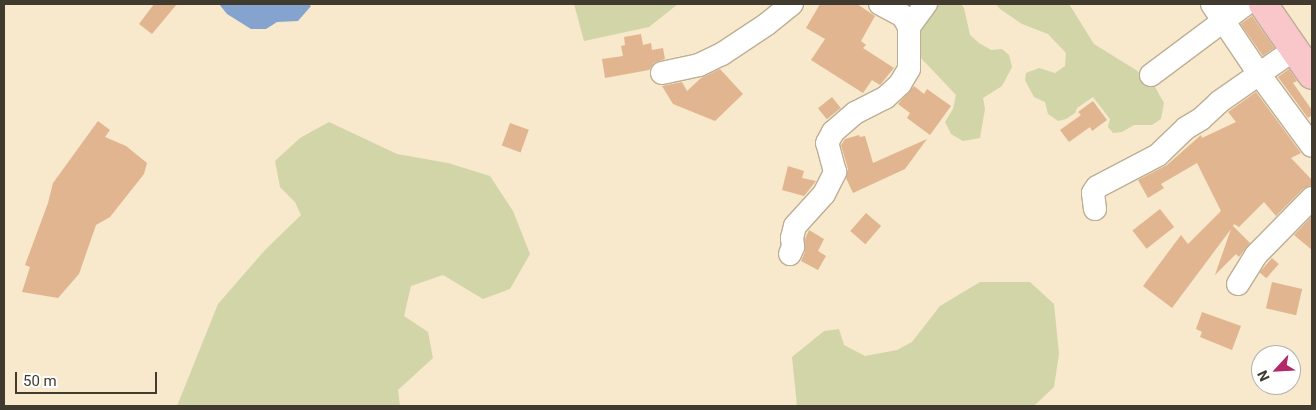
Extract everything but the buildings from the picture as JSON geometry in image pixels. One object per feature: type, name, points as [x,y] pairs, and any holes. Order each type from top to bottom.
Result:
[{"type":"main road","points":[[1263,4],[1312,75]]},
{"type":"street","points":[[662,73],[699,65],[722,54],[767,24],[792,4]]},
{"type":"street","points":[[790,254],[793,247],[792,238],[795,226],[824,194],[835,172],[827,143],[833,132],[855,113],[885,98],[900,84],[909,69],[909,27],[903,16],[880,4]]},
{"type":"street","points":[[909,27],[926,4]]},
{"type":"street","points":[[1151,75],[1217,12],[1246,4]]},
{"type":"street","points":[[1217,12],[1259,74],[1312,146]]},
{"type":"street","points":[[1095,209],[1093,193],[1098,186],[1158,155],[1186,128],[1201,119],[1219,102],[1294,49]]},
{"type":"street","points":[[1238,284],[1256,255],[1312,198]]},
{"type":"green space","points":[[574,4],[678,4],[649,27],[584,41]]},
{"type":"green space","points":[[935,4],[961,4],[964,8],[970,35],[991,50],[1002,49],[1009,55],[1012,67],[1002,86],[983,98],[985,109],[980,138],[963,141],[951,134],[945,122],[953,109],[956,95],[920,57],[918,31]]},
{"type":"green space","points":[[996,4],[1069,4],[1094,44],[1136,70],[1154,85],[1164,103],[1161,119],[1152,125],[1134,125],[1122,132],[1113,133],[1108,127],[1110,119],[1093,97],[1077,108],[1075,113],[1066,119],[1058,121],[1048,114],[1045,102],[1034,97],[1025,80],[1026,73],[1039,68],[1055,73],[1065,66],[1066,53],[1048,34],[1022,24],[1000,9]]},
{"type":"green space","points":[[329,122],[397,154],[448,163],[490,176],[513,211],[530,254],[510,289],[483,299],[443,275],[411,286],[404,316],[428,332],[433,358],[398,390],[400,406],[177,406],[218,304],[265,250],[301,215],[295,202],[280,187],[275,161],[300,138]]},
{"type":"green space","points":[[980,282],[1030,282],[1054,304],[1059,354],[1054,387],[1036,404],[1032,406],[797,406],[792,357],[824,331],[839,329],[844,345],[865,356],[897,350],[912,342],[940,306]]},
{"type":"water","points":[[219,4],[308,4],[311,6],[298,21],[277,22],[266,29],[251,29],[227,14]]}]
